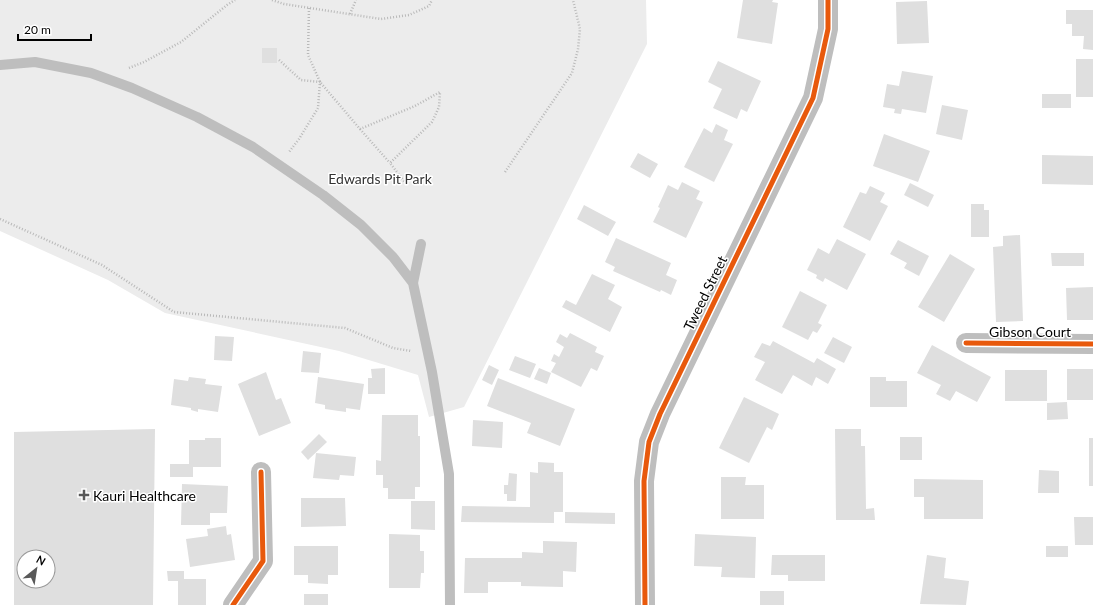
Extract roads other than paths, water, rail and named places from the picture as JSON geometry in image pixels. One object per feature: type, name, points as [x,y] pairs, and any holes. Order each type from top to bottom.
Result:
[{"type":"street","name":"Tweed Street","points":[[645,605],[644,481],[649,442],[660,414],[813,98],[828,29],[828,0]]},
{"type":"street","name":"Gibson Court","points":[[966,343],[1093,344]]},
{"type":"street","points":[[233,605],[263,561],[261,472]]},
{"type":"lane","points":[[0,65],[35,62],[91,73],[132,88],[197,117],[253,147],[323,195],[361,225],[393,257],[413,283]]},
{"type":"lane","points":[[421,244],[413,283],[449,474],[450,605]]},
{"type":"place","name":"Kauri Healthcare","points":[[84,495]]},
{"type":"park label","name":"Edwards Pit Park","points":[[380,178]]}]
